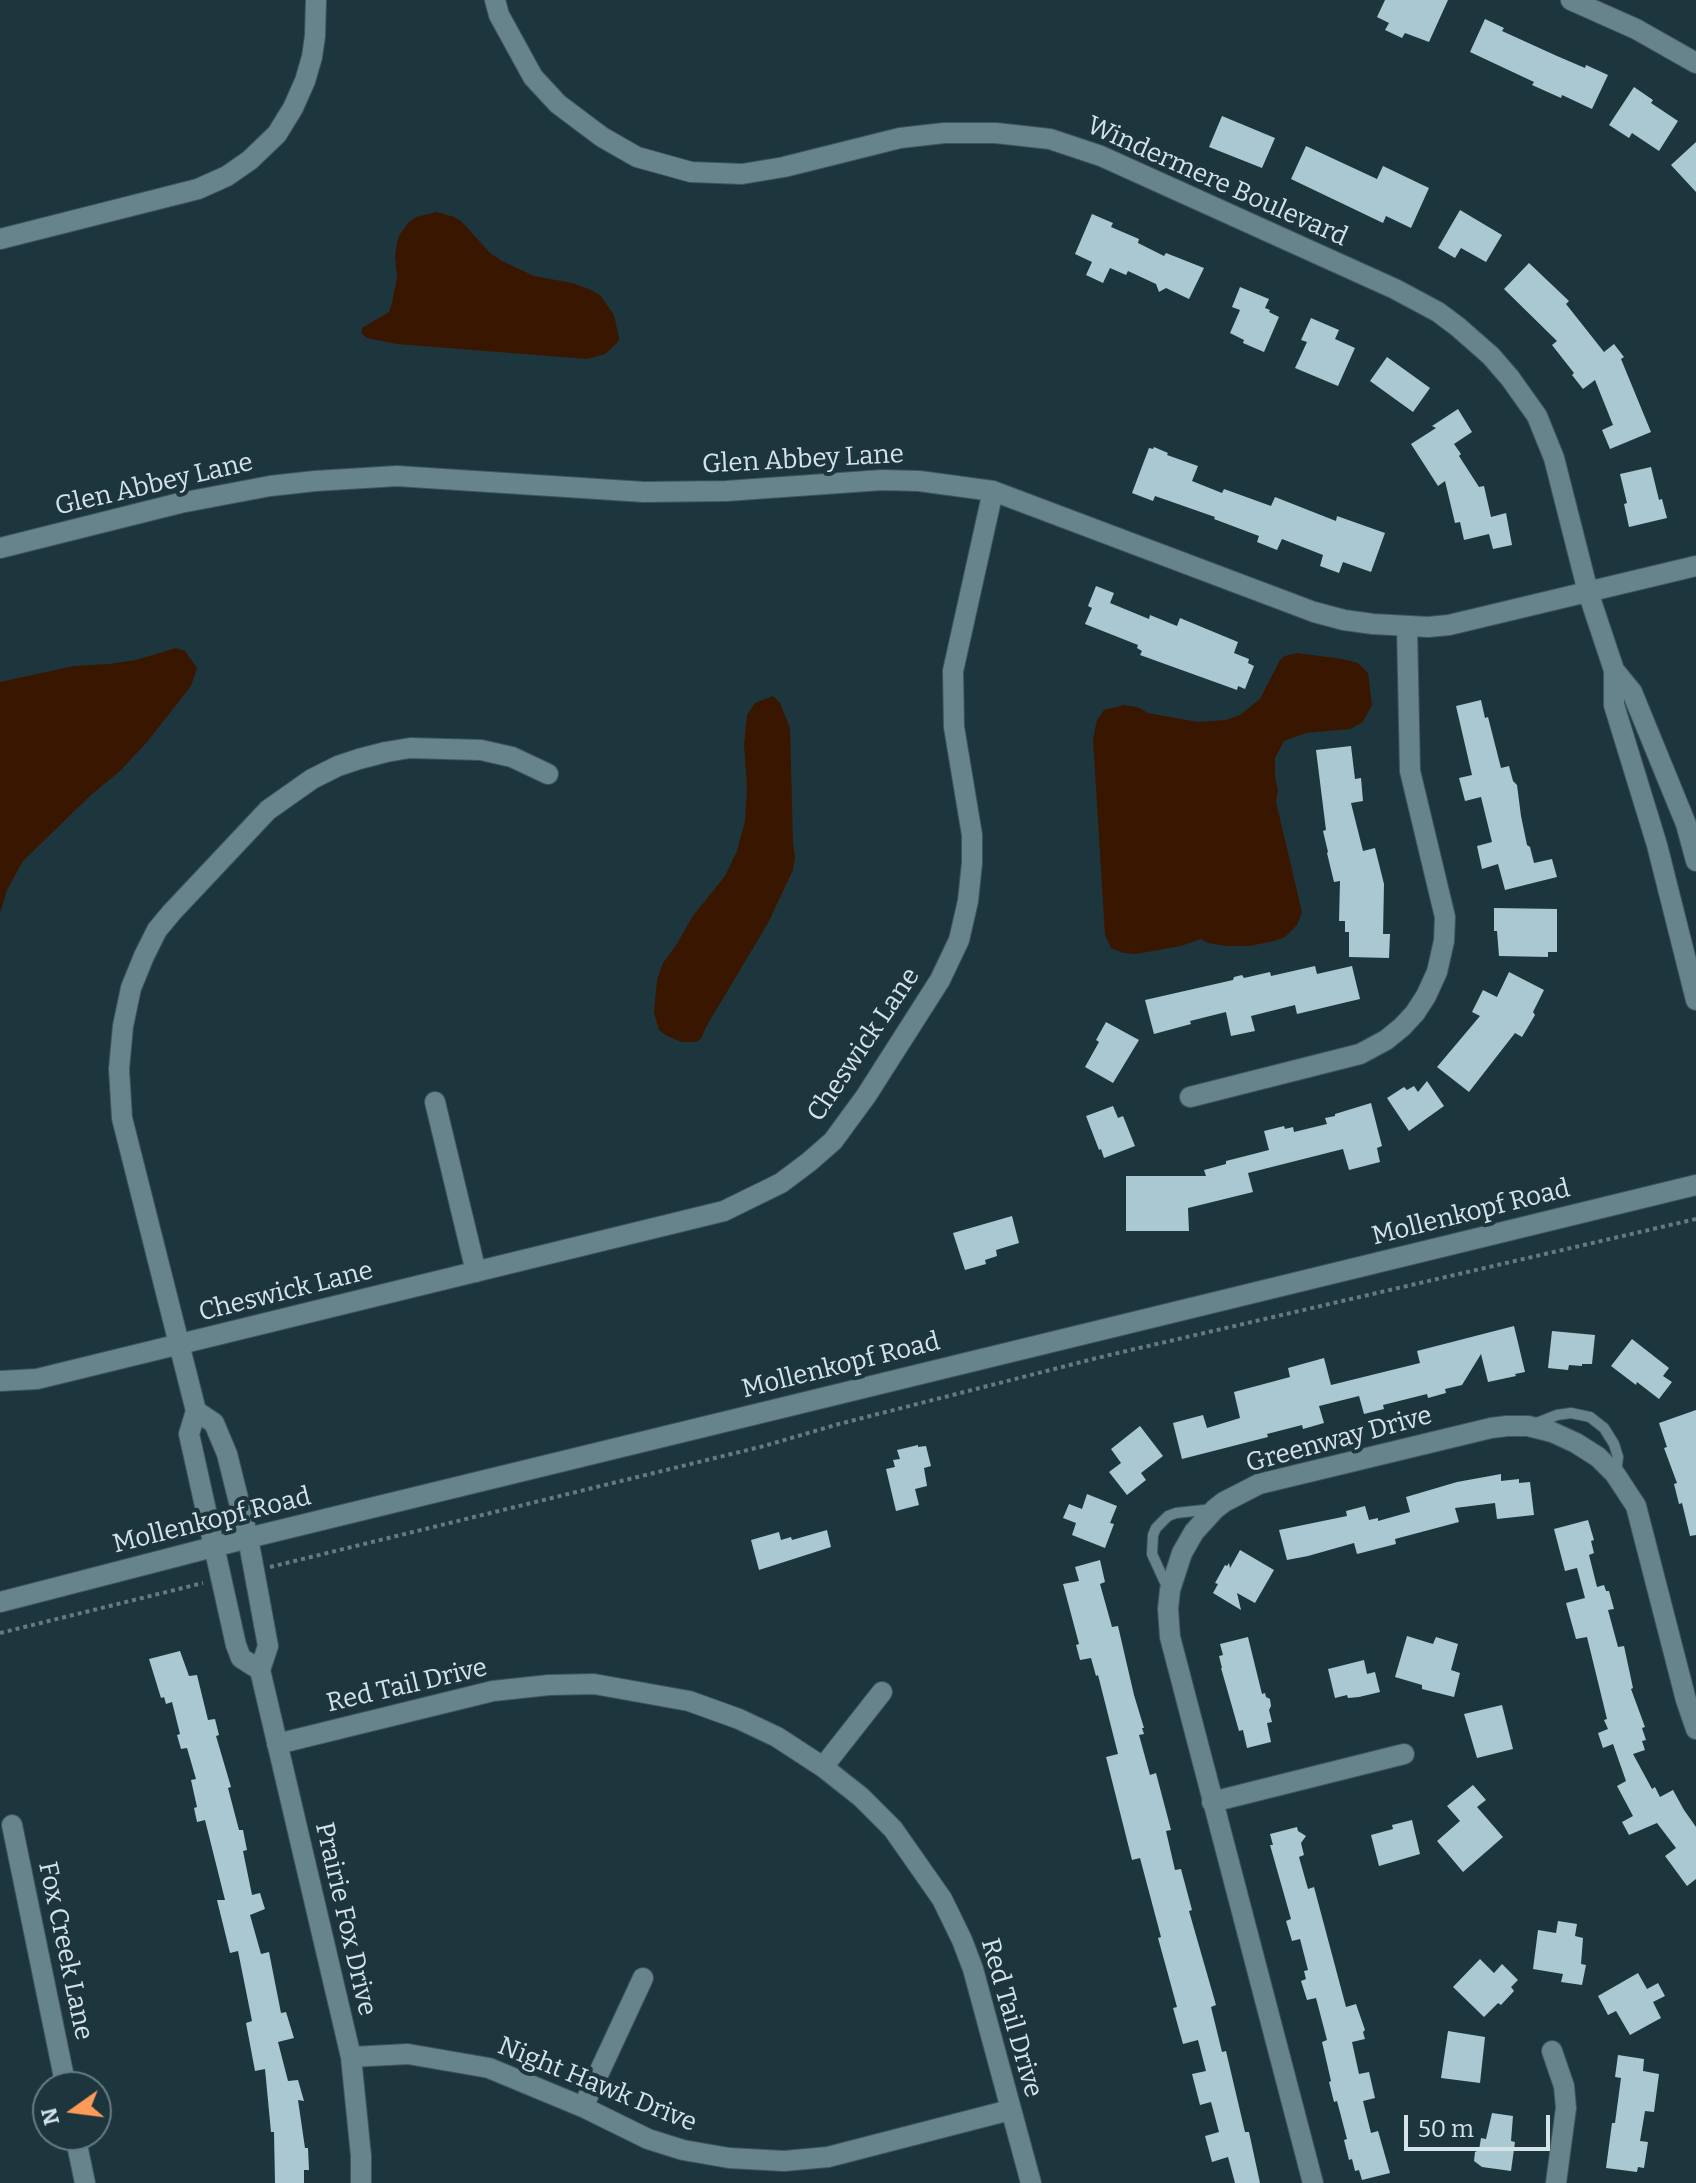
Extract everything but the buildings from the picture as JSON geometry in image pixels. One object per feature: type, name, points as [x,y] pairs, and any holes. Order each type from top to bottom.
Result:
[{"type":"street","points":[[0,239],[198,189],[227,176],[250,160],[277,134],[305,81],[313,47],[316,0]]},
{"type":"street","name":"Windermere Boulevard","points":[[495,0],[499,15],[533,77],[558,104],[602,137],[637,157],[691,172],[742,174],[784,167],[900,138],[944,133],[996,133],[1050,139],[1101,156],[1395,289],[1458,327],[1491,356],[1510,378],[1537,416],[1554,458],[1588,592],[1614,670],[1614,705],[1657,845],[1696,1000]]},
{"type":"street","points":[[1571,0],[1636,29],[1696,63]]},
{"type":"street","name":"Glen Abbey Lane","points":[[0,548],[219,495],[342,479],[397,476],[644,492],[726,491],[882,480],[919,481],[993,491],[1314,612],[1344,620],[1407,627],[1449,625],[1696,566]]},
{"type":"street","name":"Cheswick Lane","points":[[179,1345],[724,1211],[781,1183],[833,1141],[866,1096],[940,980],[959,940],[968,901],[972,835],[954,727],[953,671],[993,491]]},
{"type":"street","points":[[1190,1097],[1360,1054],[1402,1027],[1426,996],[1437,972],[1444,941],[1445,917],[1410,771],[1407,627]]},
{"type":"street","name":"Windermere Boulevard","points":[[1614,670],[1632,692],[1686,824],[1696,861]]},
{"type":"street","points":[[196,1411],[122,1118],[119,1081],[123,1026],[131,988],[157,930],[268,810],[312,779],[338,766],[386,752],[438,748],[481,750],[512,757],[548,774]]},
{"type":"street","points":[[435,1102],[476,1272]]},
{"type":"street","name":"Mollenkopf Road","points":[[0,1602],[214,1546],[1696,1185]]},
{"type":"street","points":[[0,1381],[37,1379],[179,1345]]},
{"type":"street","name":"Prairie Fox Drive","points":[[260,1670],[241,1658],[221,1578],[189,1434],[196,1411],[214,1423],[227,1454],[248,1538],[268,1646],[260,1670],[351,2057],[361,2183]]},
{"type":"street","name":"Greenway Drive","points":[[1313,2183],[1170,1637],[1168,1609],[1174,1571],[1194,1532],[1215,1509],[1259,1484],[1491,1428],[1528,1426],[1552,1432],[1598,1457],[1615,1474],[1636,1506],[1696,1729]]},
{"type":"street","name":"Red Tail Drive","points":[[277,1744],[493,1691],[594,1684],[638,1690],[702,1705],[777,1737],[861,1797],[893,1829],[942,1899],[973,1969],[1031,2183]]},
{"type":"street","points":[[823,1767],[882,1692]]},
{"type":"street","points":[[1212,1802],[1404,1754]]},
{"type":"street","name":"Fox Creek Lane","points":[[12,1825],[63,2071]]},
{"type":"street","points":[[583,2107],[643,1978]]},
{"type":"street","points":[[1552,2051],[1564,2086],[1566,2108],[1556,2183]]},
{"type":"street","name":"Night Hawk Drive","points":[[351,2057],[408,2054],[489,2068],[583,2107],[648,2139],[683,2150],[729,2158],[784,2161],[828,2157],[1010,2110]]},
{"type":"street","points":[[78,2151],[85,2183]]},
{"type":"lane","points":[[1528,1426],[1557,1415],[1571,1413],[1590,1417],[1604,1428],[1614,1444],[1618,1457],[1615,1474]]},
{"type":"lane","points":[[1169,1593],[1152,1554],[1153,1535],[1168,1516],[1215,1509]]},
{"type":"path","points":[[254,1572],[749,1450],[1105,1356],[1696,1219]]},
{"type":"path","points":[[0,1633],[221,1578]]},
{"type":"shaded area","points":[[437,212],[461,221],[490,253],[502,261],[534,276],[572,283],[600,295],[614,315],[618,342],[605,354],[587,359],[397,344],[367,338],[361,333],[362,328],[389,312],[391,307],[397,278],[395,256],[400,234],[416,217]]},
{"type":"shaded area","points":[[176,648],[185,651],[197,668],[191,686],[120,771],[23,861],[7,890],[0,913],[0,682],[74,666],[136,660]]},
{"type":"shaded area","points":[[1297,653],[1358,663],[1368,673],[1372,705],[1363,722],[1350,729],[1306,733],[1284,741],[1275,758],[1276,802],[1302,912],[1297,925],[1285,937],[1249,946],[1226,946],[1201,939],[1136,954],[1111,948],[1105,935],[1093,739],[1097,720],[1104,710],[1124,705],[1148,713],[1198,722],[1226,720],[1240,715],[1260,699],[1280,660]]},
{"type":"shaded area","points":[[773,696],[780,703],[790,728],[793,870],[768,923],[701,1039],[682,1042],[659,1030],[654,1013],[657,980],[663,963],[692,917],[725,876],[737,851],[745,821],[747,787],[744,745],[747,715],[755,703]]}]
